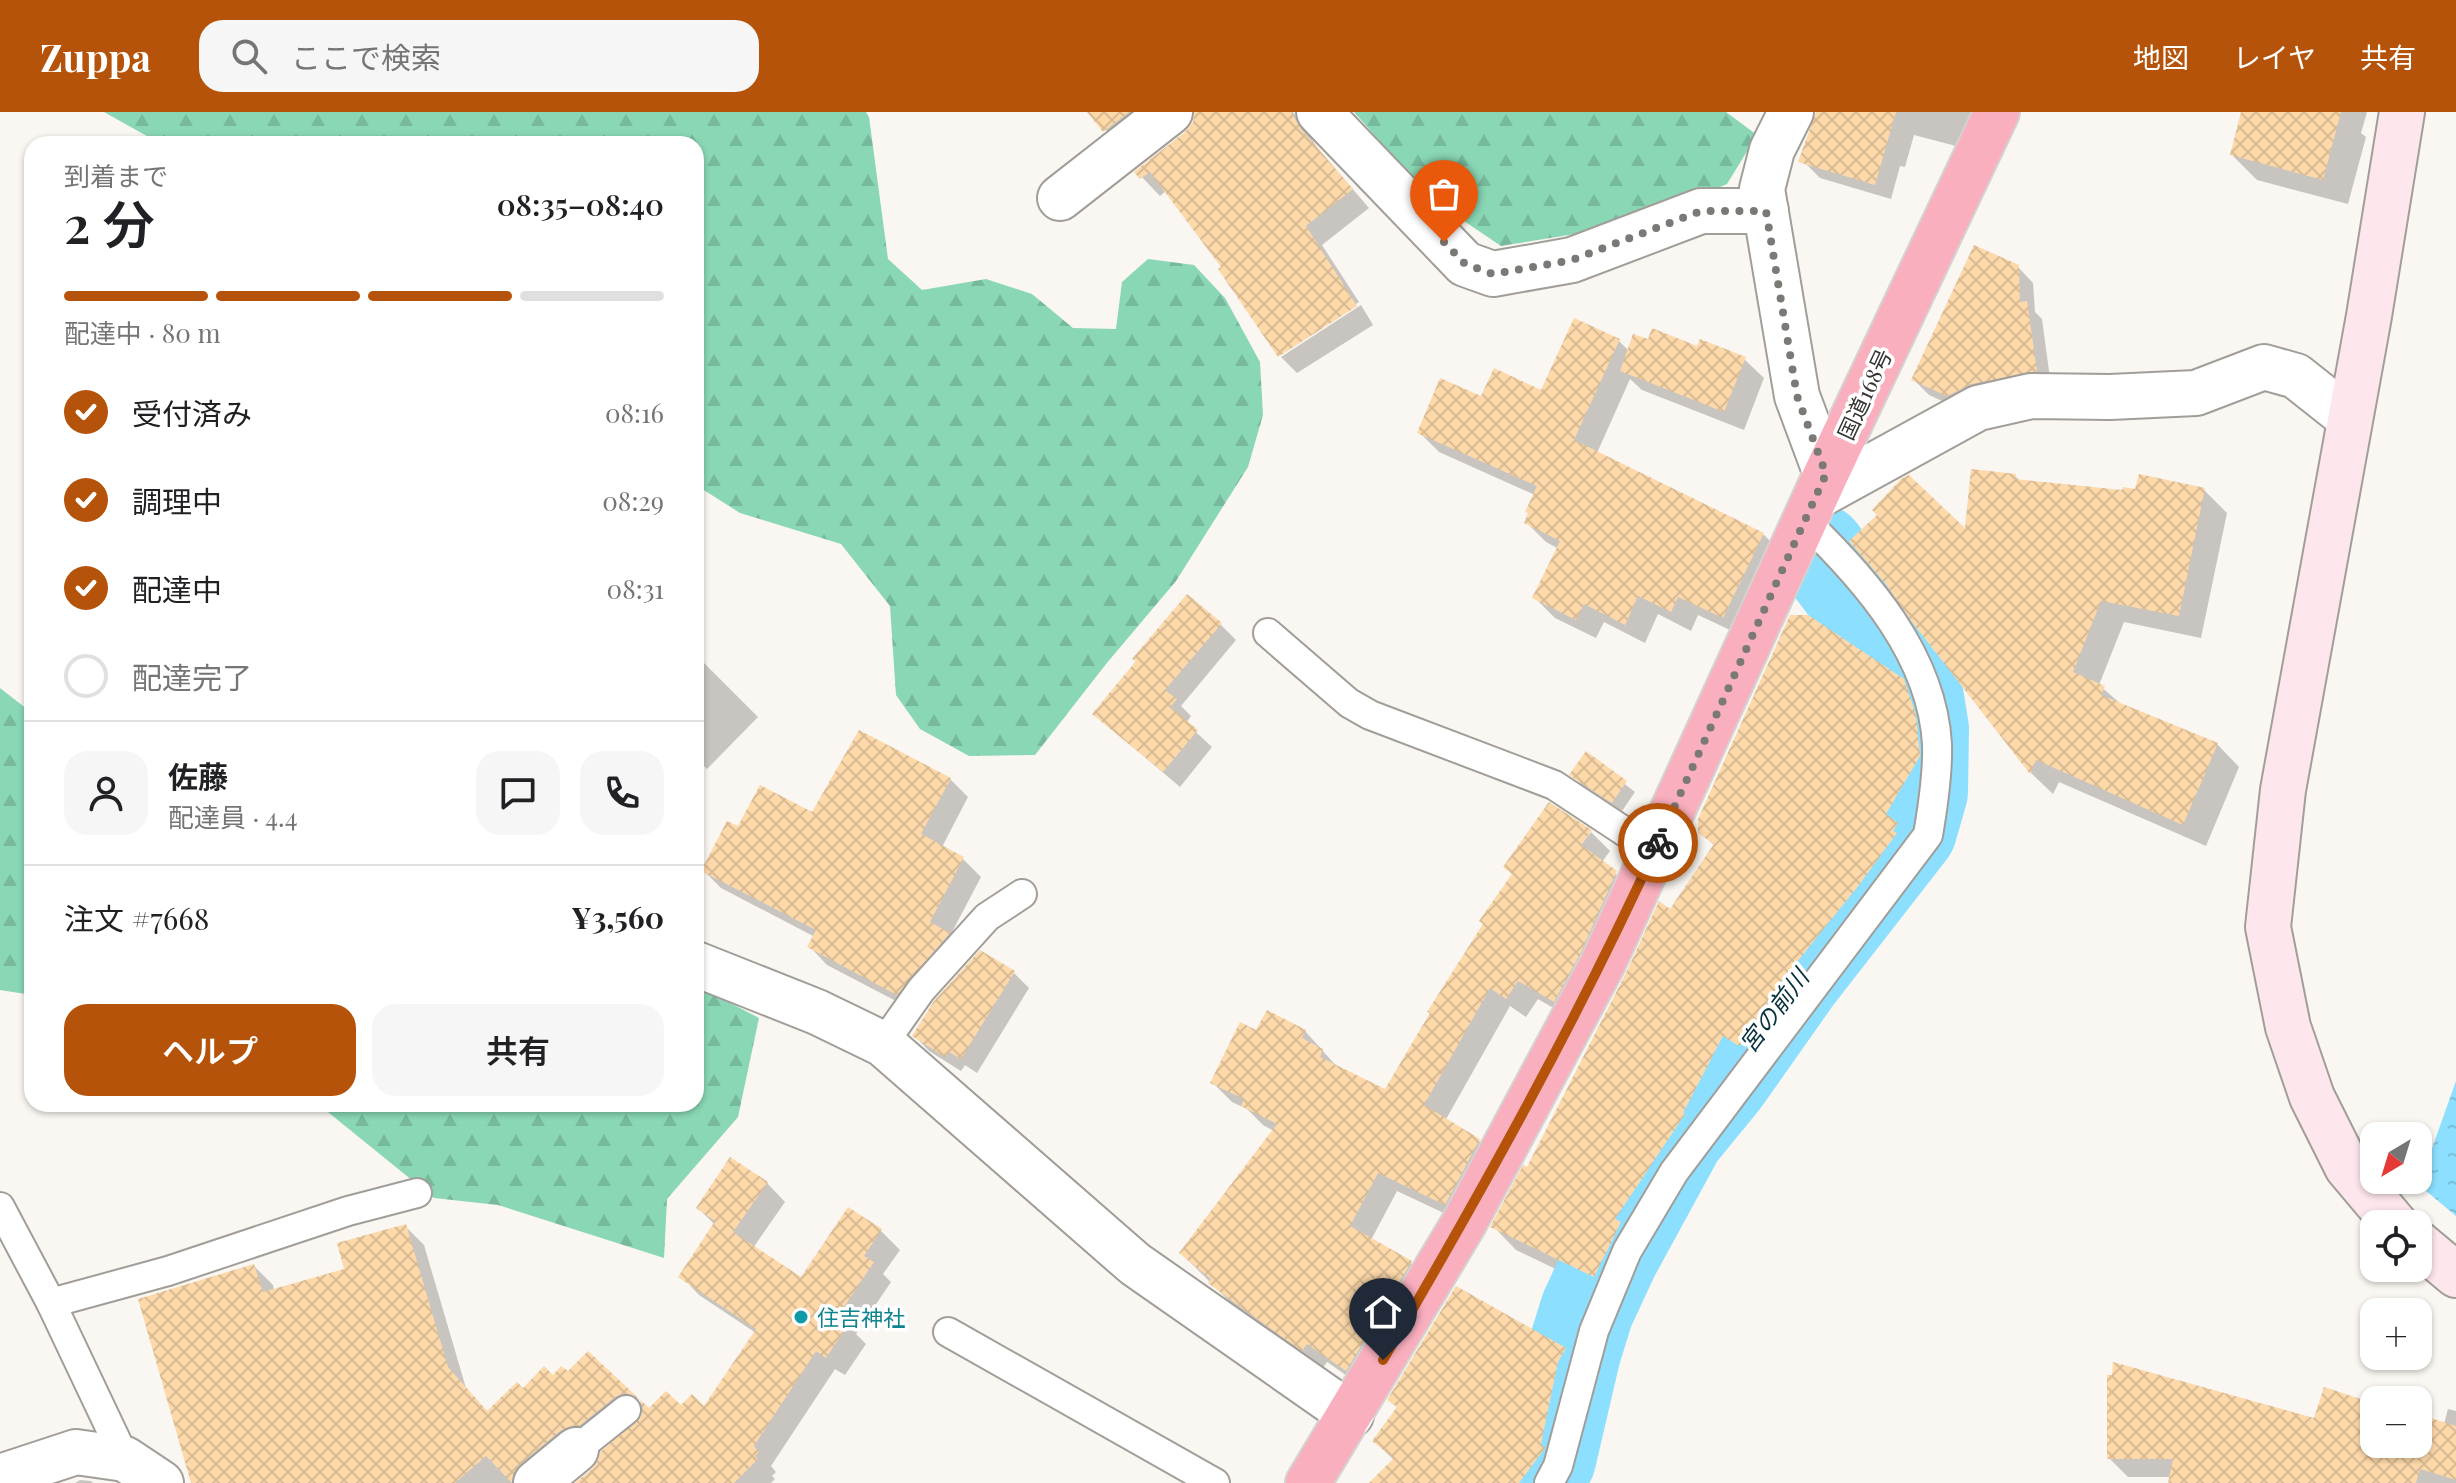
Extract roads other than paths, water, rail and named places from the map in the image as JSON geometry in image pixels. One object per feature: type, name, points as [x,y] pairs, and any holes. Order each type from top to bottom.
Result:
[{"type":"highway","name":"国道168号","points":[[1308,1483],[1464,1223],[1603,963],[1816,497],[1997,112]]},
{"type":"street","points":[[1060,198],[1170,112]]},
{"type":"street","points":[[1319,112],[1465,264],[1493,274],[1572,260],[1701,211],[1766,211]]},
{"type":"street","points":[[1791,112],[1772,150],[1762,189],[1816,497],[1978,408],[2031,396],[2110,397],[2196,393],[2264,367],[2296,376],[2349,418]]},
{"type":"street","points":[[2383,1210],[2347,1167],[2312,1097],[2288,1027],[2268,927],[2283,790],[2369,316],[2402,112]]},
{"type":"street","points":[[704,967],[817,1012],[883,1044],[1135,1264],[1351,1415]]},
{"type":"street","points":[[2432,1255],[2456,1275]]},
{"type":"street","points":[[536,1483],[576,1450]]},
{"type":"street","points":[[0,1477],[76,1452],[125,1459],[161,1483]]},
{"type":"lane","points":[[1549,1483],[1558,1466],[1594,1331],[1627,1251],[1674,1172],[1928,835],[1937,742],[1926,686],[1902,635],[1844,559],[1816,497]]},
{"type":"lane","points":[[1268,633],[1359,709],[1554,785],[1654,851]]},
{"type":"lane","points":[[883,1044],[921,990],[987,917],[1022,894]]},
{"type":"lane","points":[[51,1303],[168,1271],[348,1211],[417,1193]]},
{"type":"lane","points":[[0,1207],[51,1303],[125,1459]]},
{"type":"lane","points":[[948,1332],[1215,1483]]},
{"type":"lane","points":[[576,1450],[626,1410]]},
{"type":"water","points":[[2456,1081],[2456,1216],[2430,1194],[2432,1148]]},
{"type":"waterway","name":"宮の前川","points":[[1532,1483],[1549,1459],[1587,1310],[1612,1256],[1678,1135],[1723,1080],[1797,975],[1910,830],[1921,792],[1922,729],[1915,686],[1819,551]]},
{"type":"place","name":"住吉神社","points":[[801,1317]]}]
